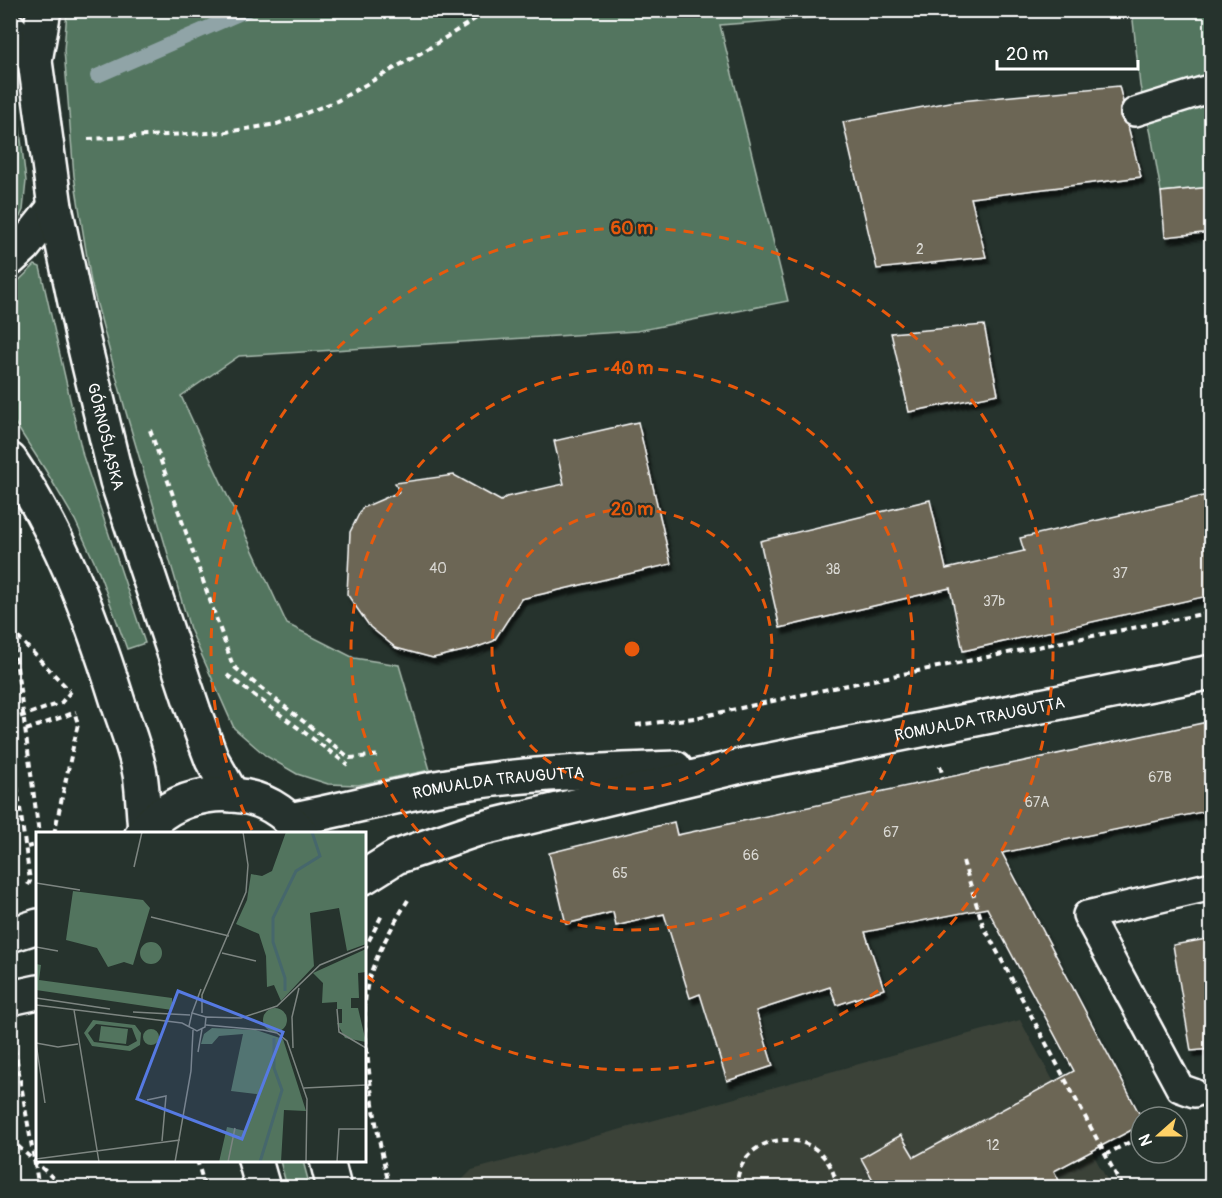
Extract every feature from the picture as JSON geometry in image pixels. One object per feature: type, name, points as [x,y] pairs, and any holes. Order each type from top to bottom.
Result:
[{"type":"street","points":[[35,61],[44,10]]},
{"type":"street","points":[[10,29],[35,61]]},
{"type":"street","name":"GÓRNOŚLĄSKA","points":[[35,61],[55,207],[82,340],[117,481],[201,731],[212,760],[232,795]]},
{"type":"street","points":[[10,259],[24,246],[55,207]]},
{"type":"street","points":[[10,459],[68,561],[102,654],[140,775],[144,831]]},
{"type":"street","name":"ROMUALDA TRAUGUTTA","points":[[366,876],[396,857],[476,830],[745,765],[1212,672]]},
{"type":"street","name":"ROMUALDA TRAUGUTTA","points":[[296,827],[350,808],[442,787],[566,772],[745,765]]},
{"type":"street","points":[[144,831],[160,814],[187,800],[215,794],[250,797],[278,810],[296,827]]},
{"type":"street","points":[[10,935],[36,927]]},
{"type":"street","points":[[10,998],[36,992]]},
{"type":"street","points":[[255,1162],[263,1188]]},
{"type":"street","points":[[327,1162],[334,1188]]},
{"type":"lane","points":[[1135,112],[1212,88]]},
{"type":"lane","points":[[1194,1093],[1180,1088],[1087,915],[1212,886]]},
{"type":"path","points":[[78,139],[227,132],[278,124],[337,101],[426,50],[489,10]]},
{"type":"path","points":[[149,426],[233,666],[350,758],[382,754]]},
{"type":"path","points":[[625,727],[695,718],[1212,612]]},
{"type":"path","points":[[10,615],[39,832]]},
{"type":"path","points":[[12,630],[70,690],[78,724],[54,832]]},
{"type":"path","points":[[10,735],[27,847],[30,881],[25,889]]},
{"type":"path","points":[[27,847],[36,845]]},
{"type":"path","points":[[963,861],[983,925],[1123,1188]]},
{"type":"path","points":[[366,996],[369,980],[380,951],[410,896]]},
{"type":"path","points":[[366,1033],[376,1127],[390,1188]]},
{"type":"path","points":[[13,1038],[39,1188]]},
{"type":"path","points":[[1212,1051],[1209,1052],[1212,1056]]},
{"type":"path","points":[[366,1087],[371,1086]]},
{"type":"path","points":[[10,1139],[36,1162]]},
{"type":"path","points":[[737,1188],[742,1165],[753,1152],[767,1143],[784,1139],[801,1141],[816,1148],[828,1160],[836,1175],[837,1188]]},
{"type":"path","points":[[1105,1155],[1129,1142]]},
{"type":"path","points":[[36,1162],[64,1188]]},
{"type":"path","points":[[197,1162],[205,1188]]},
{"type":"shaded area","points":[[1020,1020],[1111,1187],[454,1188],[472,1170]]},
{"type":"green space","points":[[67,11],[898,11],[720,25],[788,301],[637,331],[239,356],[181,396],[287,624],[354,658],[399,665],[430,770],[358,785],[328,784],[297,774],[266,756],[234,728],[190,629],[125,409],[91,282],[74,176],[64,50]]},
{"type":"green space","points":[[1132,11],[1211,11],[1211,187],[1161,192],[1140,86]]},
{"type":"green space","points":[[10,66],[26,181],[23,210],[11,236]]},
{"type":"green space","points":[[35,265],[40,267],[83,456],[145,643],[127,649],[98,570],[75,520],[11,417],[11,288]]},
{"type":"green space","points":[[280,1162],[303,1162],[310,1187],[287,1187]]},
{"type":"building","points":[[1119,86],[1123,102],[1120,116],[1128,126],[1141,177],[971,198],[986,257],[877,269],[843,122],[950,102]]},
{"type":"building","points":[[1212,187],[1212,232],[1165,237],[1161,192]]},
{"type":"building","points":[[984,325],[998,394],[909,412],[891,333]]},
{"type":"building","points":[[638,422],[671,564],[521,599],[494,641],[472,649],[433,658],[396,648],[370,627],[347,594],[350,532],[362,508],[399,492],[395,483],[454,475],[501,501],[506,497],[564,484],[554,441]]},
{"type":"building","points":[[1212,494],[1212,595],[963,651],[950,588],[780,628],[760,541],[930,500],[946,569],[1024,551],[1020,538]]},
{"type":"building","points":[[1212,721],[1212,810],[1002,853],[1135,1105],[1129,1105],[1129,1131],[1054,1171],[1063,1188],[858,1188],[873,1180],[861,1158],[901,1135],[914,1157],[1074,1071],[987,908],[865,932],[884,989],[837,1005],[830,987],[756,1011],[773,1066],[727,1081],[700,994],[690,998],[664,914],[616,926],[613,912],[566,924],[549,853],[674,822],[677,835]]},
{"type":"building","points":[[1212,938],[1212,1049],[1191,1051],[1173,945]]},
{"type":"waterway","points":[[97,76],[248,10]]}]
